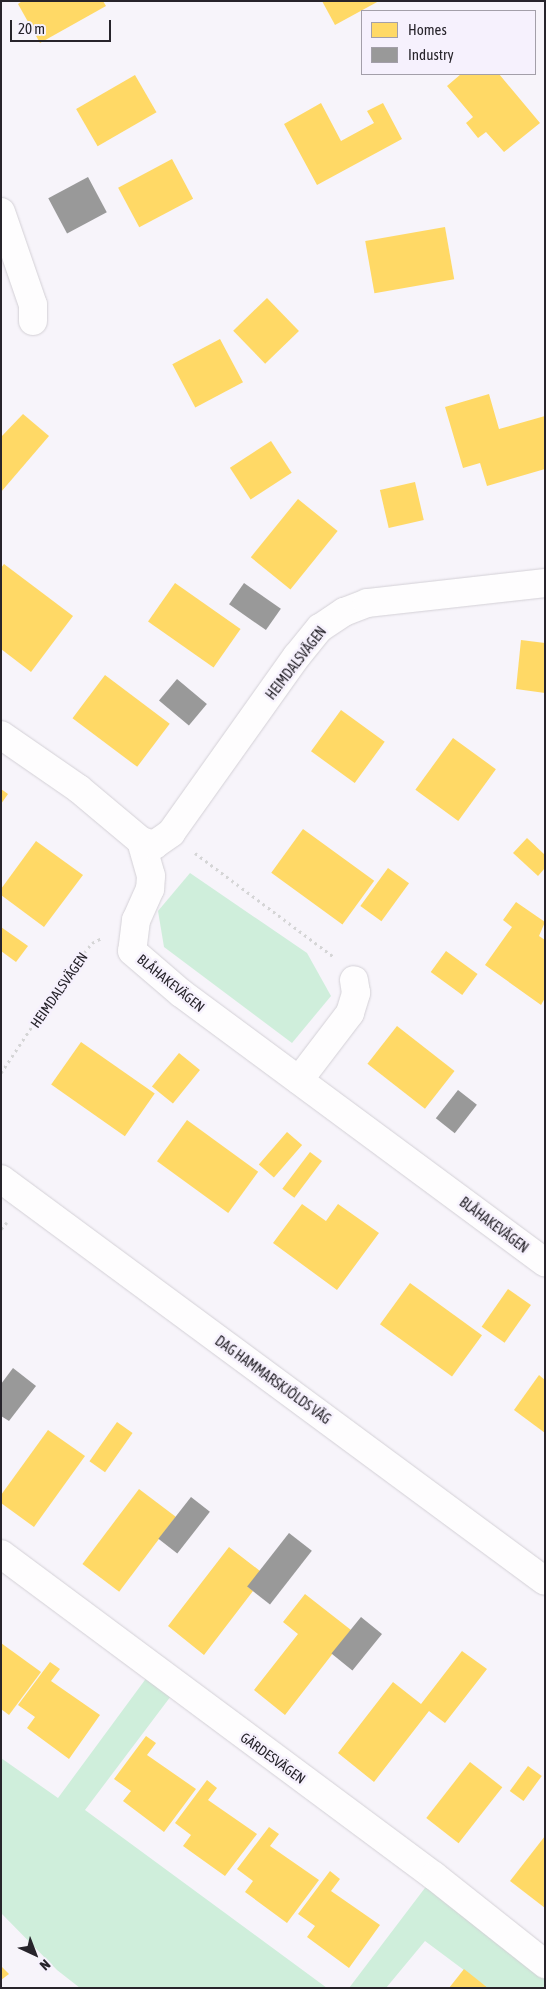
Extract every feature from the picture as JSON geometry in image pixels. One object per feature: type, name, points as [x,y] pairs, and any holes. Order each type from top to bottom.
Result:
[{"type":"street","points":[[1,212],[33,305],[33,321]]},
{"type":"street","name":"HEIMDALSVÄGEN","points":[[141,841],[154,845],[171,833],[320,628],[367,602],[545,582]]},
{"type":"street","points":[[1,735],[86,794],[141,841]]},
{"type":"street","name":"BLÅHAKEVÄGEN","points":[[141,841],[150,882],[136,920],[132,951],[181,993],[545,1262]]},
{"type":"street","points":[[299,1080],[350,1013],[356,993],[354,980]]},
{"type":"street","name":"DAG HAMMARSKJÖLDS VÄG","points":[[1,1179],[545,1581]]},
{"type":"street","name":"GÄRDESVÄGEN","points":[[1,1554],[434,1876],[545,1964]]},
{"type":"path","points":[[171,833],[215,870],[343,964],[354,980]]},
{"type":"path","name":"HEIMDALSVÄGEN","points":[[1,1073],[64,978],[92,943],[102,938],[132,951]]},
{"type":"green space","points":[[190,873],[307,953],[331,996],[292,1043],[164,947],[158,911]]},
{"type":"green space","points":[[153,1669],[177,1688],[85,1810],[327,1988],[80,1988],[57,1970],[1,1913],[1,1758],[58,1798]]},
{"type":"green space","points":[[434,1876],[545,1964],[545,1988],[488,1988],[425,1941],[386,1988],[349,1988]]},
{"type":"building: Homes","points":[[22,1],[103,1],[106,6],[40,43],[18,4]]},
{"type":"building: Homes","points":[[322,1],[379,1],[361,10],[335,25]]},
{"type":"building: Homes","points":[[135,75],[156,112],[98,146],[76,109]]},
{"type":"building: Homes","points":[[460,75],[500,75],[540,123],[504,152],[486,132],[478,138],[466,123],[473,117],[447,86]]},
{"type":"building: Homes","points":[[321,103],[341,141],[374,123],[367,111],[383,103],[402,139],[317,185],[284,124]]},
{"type":"building: Homes","points":[[172,159],[193,199],[139,227],[118,188]]},
{"type":"building: Homes","points":[[445,227],[454,279],[374,293],[365,241]]},
{"type":"building: Homes","points":[[267,298],[299,331],[265,364],[233,331]]},
{"type":"building: Homes","points":[[220,339],[243,382],[195,408],[172,364]]},
{"type":"building: Homes","points":[[489,394],[499,429],[545,416],[545,469],[487,486],[480,463],[463,468],[445,407]]},
{"type":"building: Homes","points":[[23,414],[49,436],[1,492],[1,437]]},
{"type":"building: Homes","points":[[271,441],[292,473],[251,500],[230,468]]},
{"type":"building: Homes","points":[[415,482],[424,520],[389,528],[380,490]]},
{"type":"building: Homes","points":[[298,499],[338,531],[290,589],[251,557]]},
{"type":"building: Homes","points":[[4,564],[73,616],[31,672],[1,649],[1,568]]},
{"type":"building: Homes","points":[[175,583],[241,629],[214,667],[148,622]]},
{"type":"building: Homes","points":[[521,640],[545,643],[545,693],[516,689]]},
{"type":"building: Homes","points":[[105,675],[170,724],[137,767],[73,718]]},
{"type":"building: Homes","points":[[341,710],[385,742],[355,783],[311,751]]},
{"type":"building: Homes","points":[[453,738],[496,769],[458,821],[415,790]]},
{"type":"building: Homes","points":[[1,789],[8,794],[1,804]]},
{"type":"building: Homes","points":[[303,829],[374,881],[342,924],[271,873]]},
{"type":"building: Homes","points":[[527,838],[545,855],[545,868],[538,876],[513,853]]},
{"type":"building: Homes","points":[[36,841],[83,875],[44,927],[1,895],[1,889]]},
{"type":"building: Homes","points":[[388,868],[409,883],[381,921],[360,906]]},
{"type":"building: Homes","points":[[516,902],[545,922],[539,936],[545,940],[545,998],[541,1005],[485,965],[512,927],[503,920]]},
{"type":"building: Homes","points":[[1,927],[28,946],[16,962],[1,951]]},
{"type":"building: Homes","points":[[446,951],[478,974],[462,995],[431,972]]},
{"type":"building: Homes","points":[[397,1026],[455,1071],[425,1109],[367,1064]]},
{"type":"building: Homes","points":[[81,1042],[155,1094],[125,1136],[51,1085]]},
{"type":"building: Homes","points":[[179,1053],[200,1070],[173,1103],[152,1086]]},
{"type":"building: Homes","points":[[187,1120],[258,1172],[228,1213],[157,1161]]},
{"type":"building: Homes","points":[[287,1132],[302,1145],[274,1178],[259,1164]]},
{"type":"building: Homes","points":[[310,1152],[322,1161],[294,1198],[282,1189]]},
{"type":"building: Homes","points":[[302,1204],[326,1221],[338,1204],[379,1233],[337,1290],[273,1243]]},
{"type":"building: Homes","points":[[410,1283],[482,1335],[452,1377],[380,1324]]},
{"type":"building: Homes","points":[[508,1289],[531,1305],[505,1343],[482,1327]]},
{"type":"building: Homes","points":[[539,1375],[545,1380],[545,1433],[514,1410]]},
{"type":"building: Homes","points":[[117,1422],[133,1433],[105,1472],[89,1461]]},
{"type":"building: Homes","points":[[48,1430],[85,1456],[34,1527],[1,1503],[1,1495]]},
{"type":"building: Homes","points":[[139,1489],[176,1517],[119,1592],[82,1564]]},
{"type":"building: Homes","points":[[229,1547],[260,1571],[248,1587],[253,1591],[204,1655],[168,1626]]},
{"type":"building: Homes","points":[[305,1594],[351,1630],[285,1715],[254,1690],[298,1634],[283,1622]]},
{"type":"building: Homes","points":[[1,1643],[41,1672],[9,1715],[1,1709]]},
{"type":"building: Homes","points":[[462,1651],[487,1669],[445,1723],[429,1711],[374,1782],[338,1753],[393,1682],[421,1704]]},
{"type":"building: Homes","points":[[50,1662],[60,1669],[51,1681],[100,1715],[69,1759],[27,1728],[35,1717],[18,1705]]},
{"type":"building: Homes","points":[[146,1736],[156,1743],[147,1755],[196,1789],[164,1832],[123,1801],[131,1791],[114,1779]]},
{"type":"building: Homes","points":[[470,1762],[502,1787],[459,1843],[426,1818]]},
{"type":"building: Homes","points":[[528,1766],[542,1776],[524,1801],[510,1791]]},
{"type":"building: Homes","points":[[207,1780],[217,1788],[208,1800],[257,1834],[225,1876],[183,1846],[191,1835],[175,1823]]},
{"type":"building: Homes","points":[[269,1827],[279,1834],[270,1846],[319,1880],[287,1923],[245,1892],[253,1881],[237,1869]]},
{"type":"building: Homes","points":[[545,1836],[545,1908],[510,1881]]},
{"type":"building: Homes","points":[[330,1871],[340,1879],[331,1891],[380,1925],[349,1968],[307,1937],[315,1926],[298,1914]]},
{"type":"building: Homes","points":[[1,1966],[9,1974],[1,1980]]},
{"type":"building: Homes","points":[[464,1969],[488,1988],[449,1988]]},
{"type":"building: Industry","points":[[88,177],[107,212],[67,233],[48,198]]},
{"type":"building: Industry","points":[[244,583],[281,609],[266,630],[229,604]]},
{"type":"building: Industry","points":[[177,679],[207,704],[189,726],[159,700]]},
{"type":"building: Industry","points":[[458,1090],[477,1105],[455,1133],[436,1118]]},
{"type":"building: Industry","points":[[13,1368],[36,1386],[9,1421],[1,1416],[1,1384]]},
{"type":"building: Industry","points":[[191,1497],[210,1512],[177,1554],[158,1539]]},
{"type":"building: Industry","points":[[289,1533],[312,1551],[270,1604],[247,1587]]},
{"type":"building: Industry","points":[[361,1617],[382,1634],[352,1671],[331,1654]]}]
